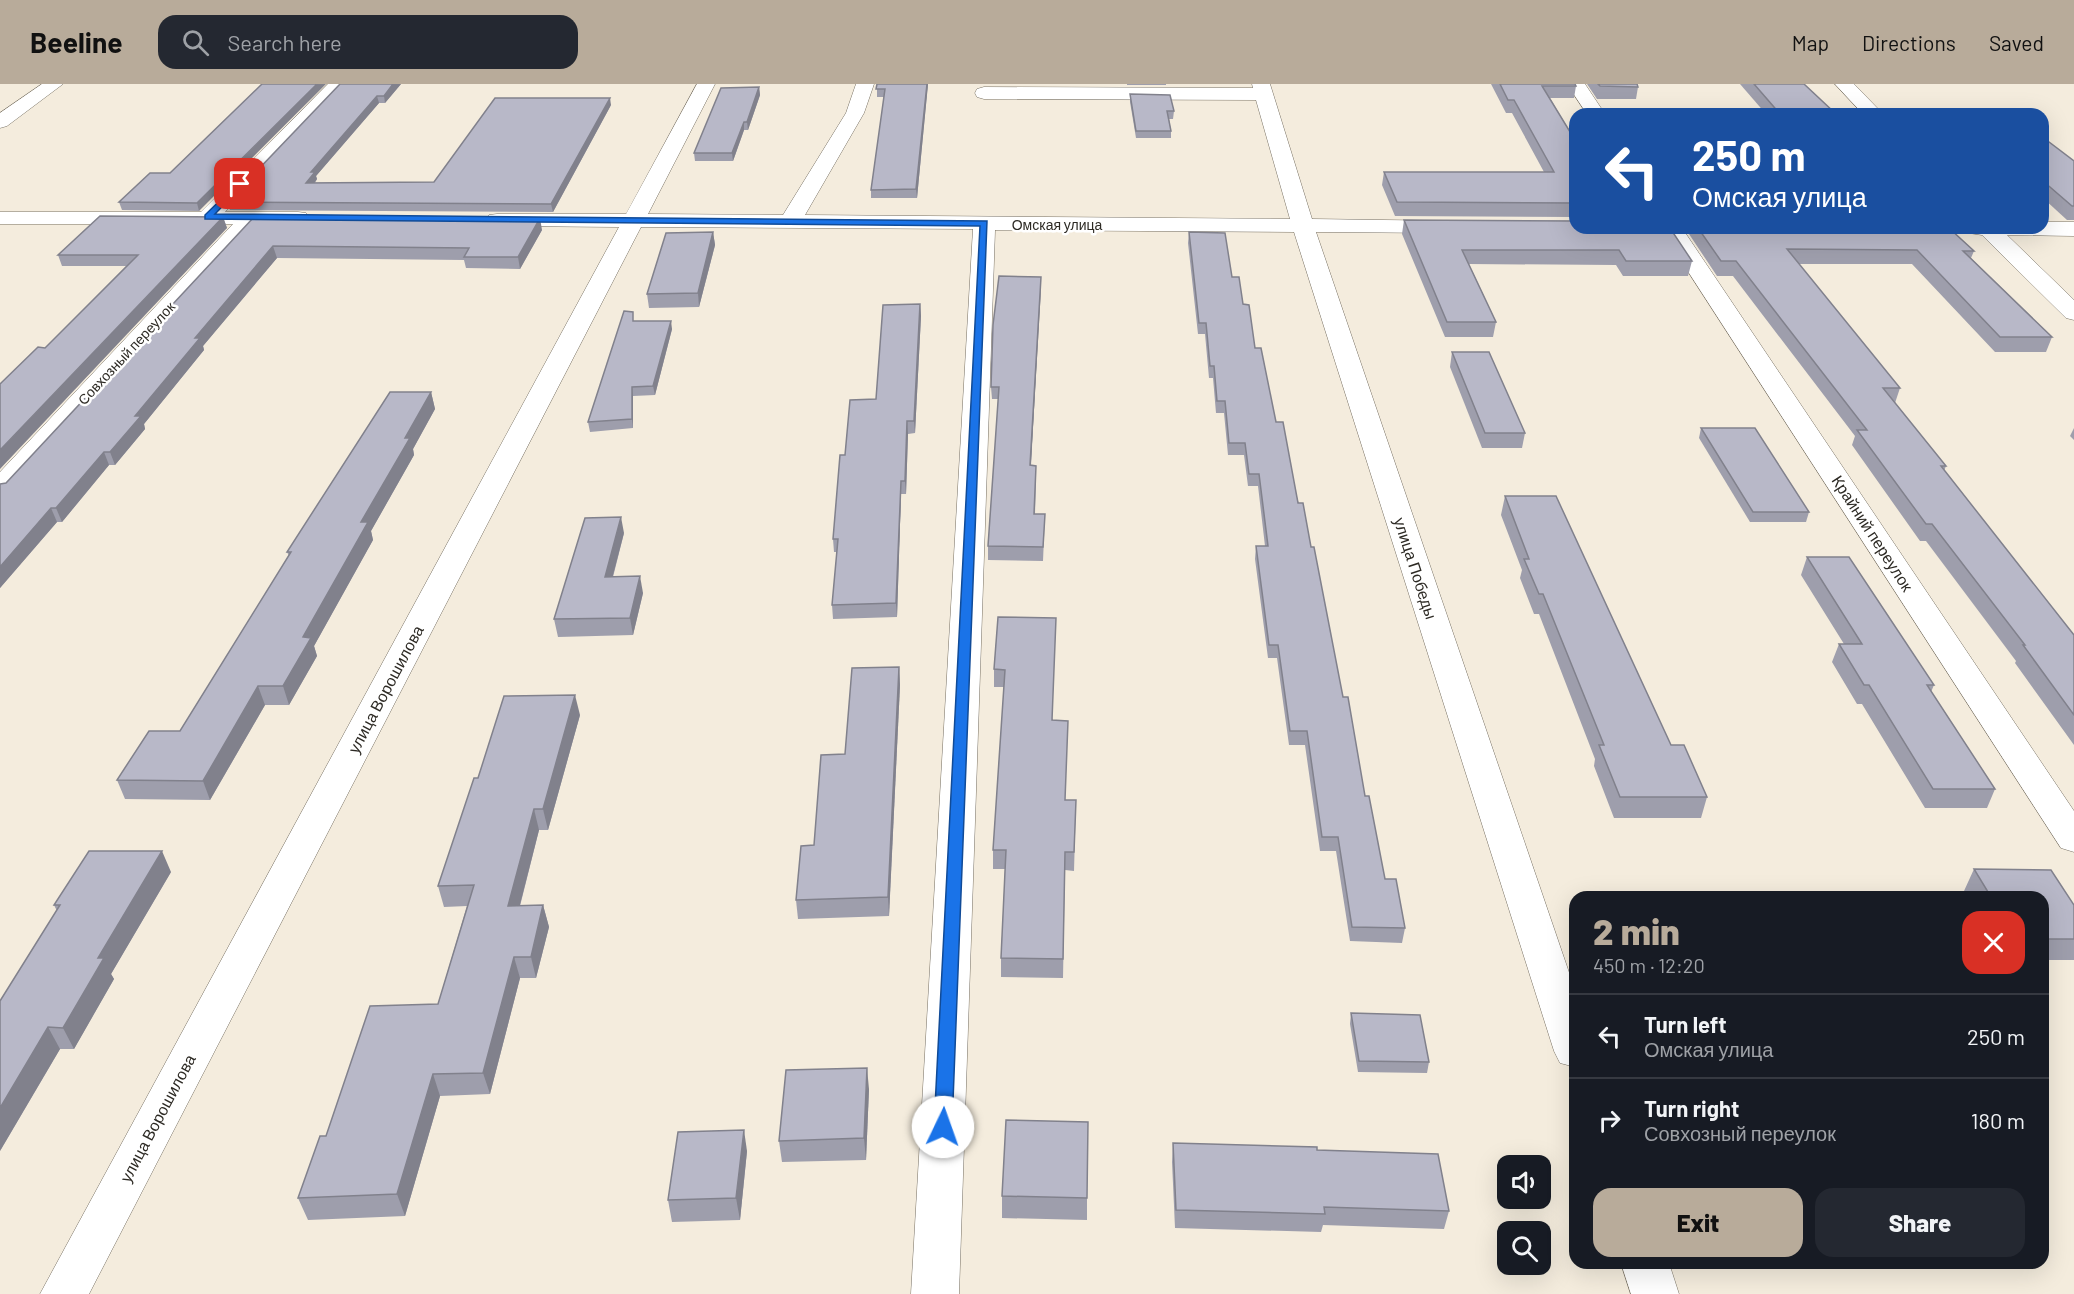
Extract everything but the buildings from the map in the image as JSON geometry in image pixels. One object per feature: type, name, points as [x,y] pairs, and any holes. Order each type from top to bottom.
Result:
[{"type":"street","points":[[0,122],[54,84]]},
{"type":"street","points":[[208,217],[338,84]]},
{"type":"street","name":"улица Ворошилова","points":[[64,1294],[706,84]]},
{"type":"street","points":[[790,222],[855,113],[865,84]]},
{"type":"street","points":[[1576,84],[1592,108]]},
{"type":"street","points":[[1844,84],[1868,108]]},
{"type":"street","points":[[984,93],[1263,89]]},
{"type":"street","name":"улица Победы","points":[[1263,89],[1304,225],[1569,1033]]},
{"type":"street","name":"Совхозный переулок","points":[[0,489],[252,217]]},
{"type":"street","points":[[0,218],[324,218]]},
{"type":"street","name":"Омская улица","points":[[478,220],[1469,226]]},
{"type":"street","points":[[936,1294],[984,223]]},
{"type":"street","points":[[2049,229],[2074,229]]},
{"type":"street","name":"Крайний переулок","points":[[1675,234],[2074,839]]},
{"type":"street","points":[[1994,234],[2074,313]]},
{"type":"street","points":[[1647,1269],[1655,1294]]},
{"type":"route","points":[[240,184],[208,217],[984,223],[943,1127]]}]
